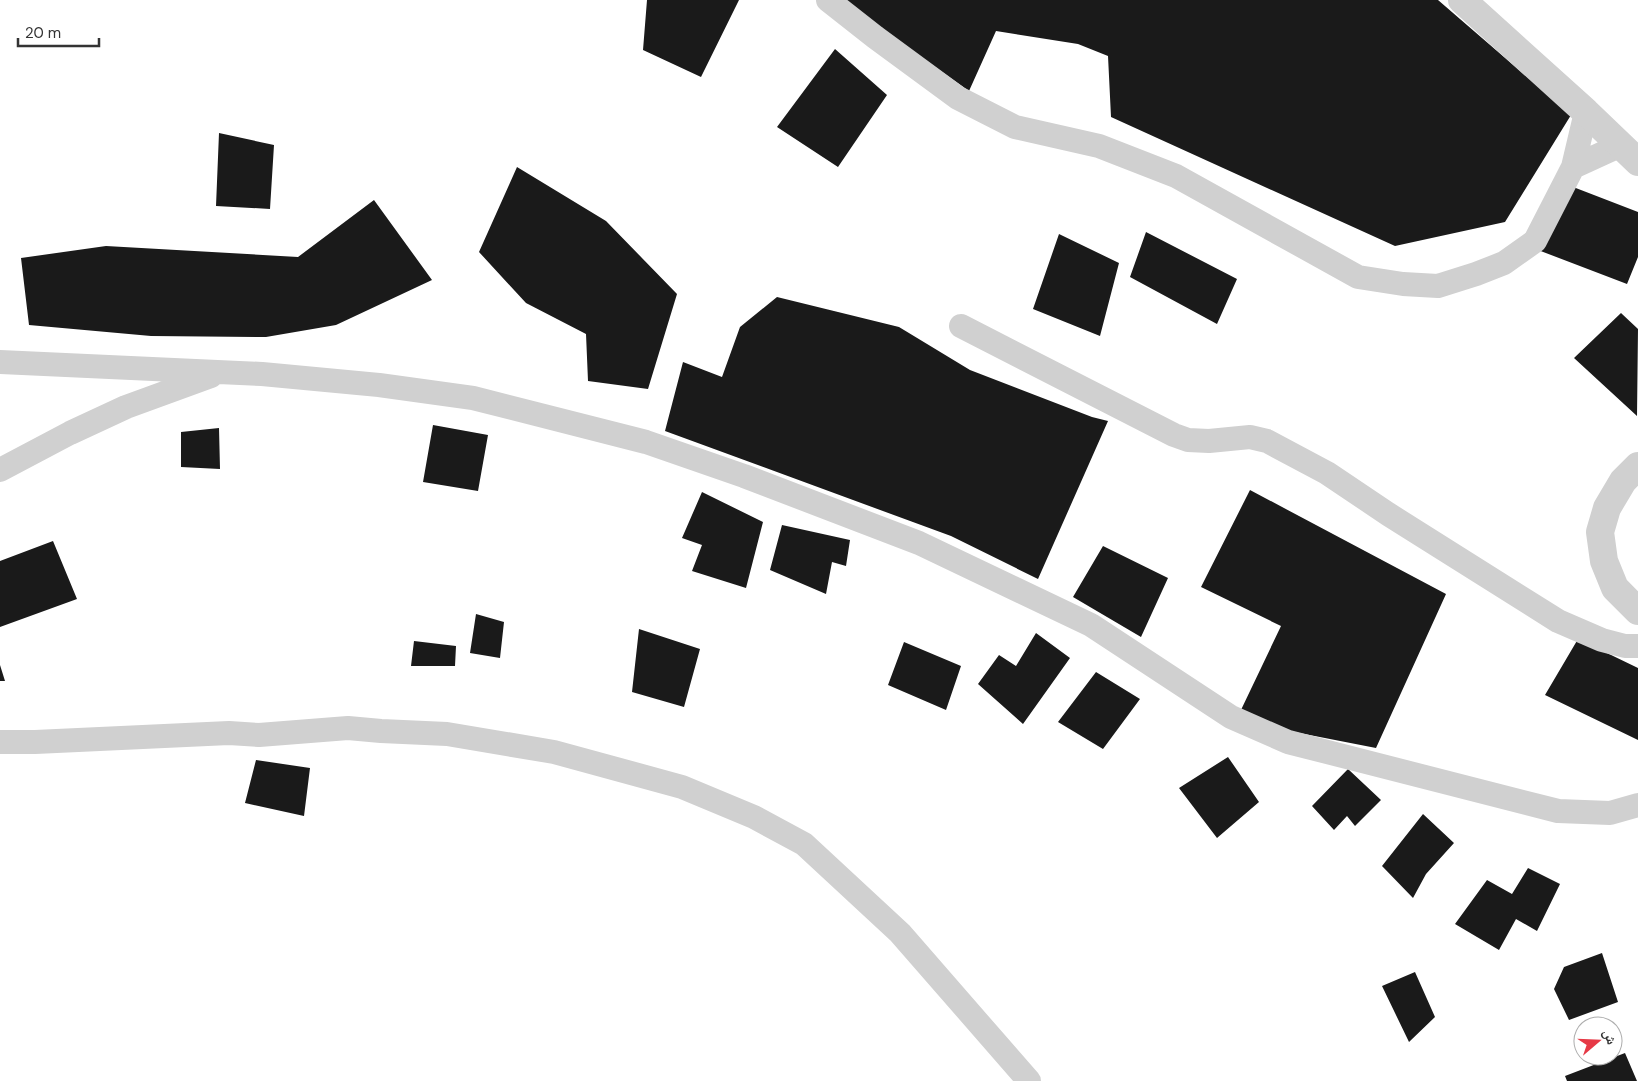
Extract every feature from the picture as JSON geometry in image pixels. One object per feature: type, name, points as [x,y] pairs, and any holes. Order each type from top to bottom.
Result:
[{"type":"street","points":[[828,0],[958,98],[1015,127],[1099,146],[1176,176],[1358,277],[1403,284],[1438,286],[1476,274],[1504,263],[1535,241],[1573,167],[1586,112]]},
{"type":"street","points":[[1462,0],[1586,112],[1629,154]]},
{"type":"street","points":[[1573,167],[1629,154]]},
{"type":"street","points":[[961,326],[1174,435],[1188,440],[1210,441],[1250,437],[1267,442],[1327,473],[1388,514],[1558,621],[1602,640],[1625,646],[1638,646]]},
{"type":"street","points":[[0,362],[262,374],[379,385],[473,398],[646,442],[754,480],[919,543],[1091,625],[1231,717],[1288,742],[1558,811],[1610,813],[1638,805]]},
{"type":"street","points":[[0,470],[70,433],[126,408],[222,372]]},
{"type":"street","points":[[1638,466],[1623,481],[1607,508],[1600,532],[1604,561],[1615,588],[1638,611]]},
{"type":"street","points":[[0,742],[229,733],[259,734],[348,728],[447,734],[554,752],[682,787],[754,817],[804,844],[900,933],[1028,1081]]},
{"type":"building","points":[[647,0],[739,0],[701,77],[643,50]]},
{"type":"building","points":[[846,0],[1438,0],[1571,115],[1505,222],[1395,246],[1111,117],[1108,56],[1078,44],[996,31],[969,91],[867,19]]},
{"type":"building","points":[[835,49],[887,95],[838,167],[777,127]]},
{"type":"building","points":[[219,133],[274,145],[270,209],[216,206]]},
{"type":"building","points":[[517,167],[606,221],[677,294],[648,389],[588,381],[586,334],[526,303],[479,252]]},
{"type":"building","points":[[1568,185],[1638,212],[1638,257],[1627,284],[1538,250]]},
{"type":"building","points":[[374,200],[432,280],[336,325],[266,337],[151,336],[29,325],[21,258],[106,246],[298,257]]},
{"type":"building","points":[[1146,232],[1237,279],[1217,324],[1130,277]]},
{"type":"building","points":[[1059,234],[1119,263],[1100,336],[1033,309]]},
{"type":"building","points":[[777,297],[899,327],[970,370],[1092,417],[1108,421],[1038,579],[951,536],[665,431],[683,362],[722,377],[740,327]]},
{"type":"building","points":[[1621,313],[1638,329],[1637,416],[1574,358]]},
{"type":"building","points":[[433,425],[488,435],[478,491],[423,482]]},
{"type":"building","points":[[219,428],[220,469],[181,467],[181,432]]},
{"type":"building","points":[[1250,490],[1446,594],[1376,748],[1284,730],[1240,712],[1281,626],[1201,587]]},
{"type":"building","points":[[702,492],[763,522],[746,588],[692,571],[702,545],[682,538]]},
{"type":"building","points":[[782,525],[850,540],[846,566],[832,562],[826,594],[770,570]]},
{"type":"building","points":[[53,541],[77,599],[0,627],[0,561]]},
{"type":"building","points":[[1103,546],[1168,578],[1141,637],[1073,597]]},
{"type":"building","points":[[476,614],[504,622],[500,658],[470,653]]},
{"type":"building","points":[[639,629],[700,649],[684,707],[632,692]]},
{"type":"building","points":[[1036,633],[1070,658],[1023,724],[978,684],[999,655],[1016,666]]},
{"type":"building","points":[[1578,639],[1638,668],[1638,740],[1545,695]]},
{"type":"building","points":[[414,641],[456,646],[455,666],[411,666]]},
{"type":"building","points":[[904,642],[961,666],[946,710],[888,685]]},
{"type":"building","points":[[0,665],[5,681],[0,681]]},
{"type":"building","points":[[1096,672],[1140,699],[1103,749],[1058,722]]},
{"type":"building","points":[[1228,757],[1259,802],[1217,838],[1179,788]]},
{"type":"building","points":[[256,760],[310,768],[304,816],[245,803]]},
{"type":"building","points":[[1348,769],[1381,800],[1355,826],[1347,816],[1334,830],[1312,806]]},
{"type":"building","points":[[1423,814],[1454,843],[1426,874],[1413,898],[1382,866]]},
{"type":"building","points":[[1528,868],[1560,884],[1537,931],[1516,919],[1499,950],[1455,924],[1487,880],[1512,894]]},
{"type":"building","points":[[1602,953],[1618,1002],[1580,1016],[1573,1016],[1573,1019],[1569,1020],[1554,989],[1564,967]]},
{"type":"building","points":[[1415,972],[1435,1017],[1409,1042],[1382,986]]},
{"type":"building","points":[[1625,1053],[1637,1081],[1567,1081],[1565,1076],[1591,1066],[1623,1066],[1623,1054]]}]
